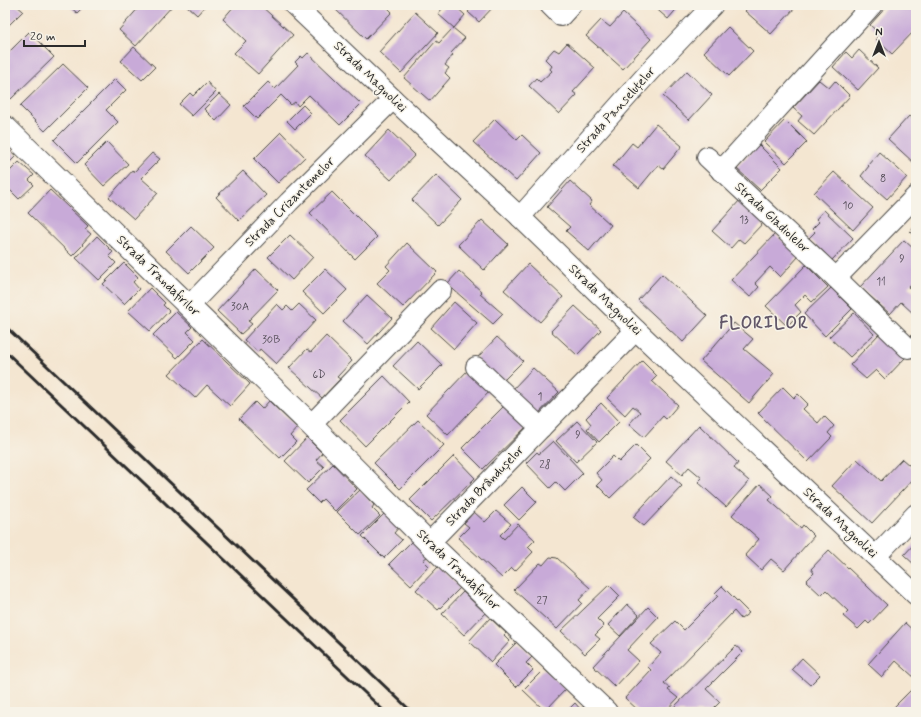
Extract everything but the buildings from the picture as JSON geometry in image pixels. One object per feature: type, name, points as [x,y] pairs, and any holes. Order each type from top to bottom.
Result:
[{"type":"street","name":"Strada Magnoliei","points":[[294,5],[520,217],[636,330],[916,595]]},
{"type":"street","name":"Strada Panseluțelor","points":[[520,217],[649,72],[713,5]]},
{"type":"street","points":[[721,171],[872,5]]},
{"type":"street","name":"Strada Crizantemelor","points":[[189,306],[289,202],[393,99]]},
{"type":"street","name":"Strada Trandafirilor","points":[[5,127],[311,425],[429,543],[606,712]]},
{"type":"street","name":"Strada Gladiolelor","points":[[707,157],[908,348]]},
{"type":"street","points":[[836,278],[916,196]]},
{"type":"street","points":[[311,425],[441,290]]},
{"type":"street","name":"Strada Brândușelor","points":[[429,543],[636,330]]},
{"type":"street","points":[[476,367],[541,428]]},
{"type":"street","points":[[876,556],[916,514]]},
{"type":"railway","points":[[5,326],[412,712]]},
{"type":"railway","points":[[5,351],[385,712]]},
{"type":"district","name":"FLORILOR","points":[[764,323]]}]
